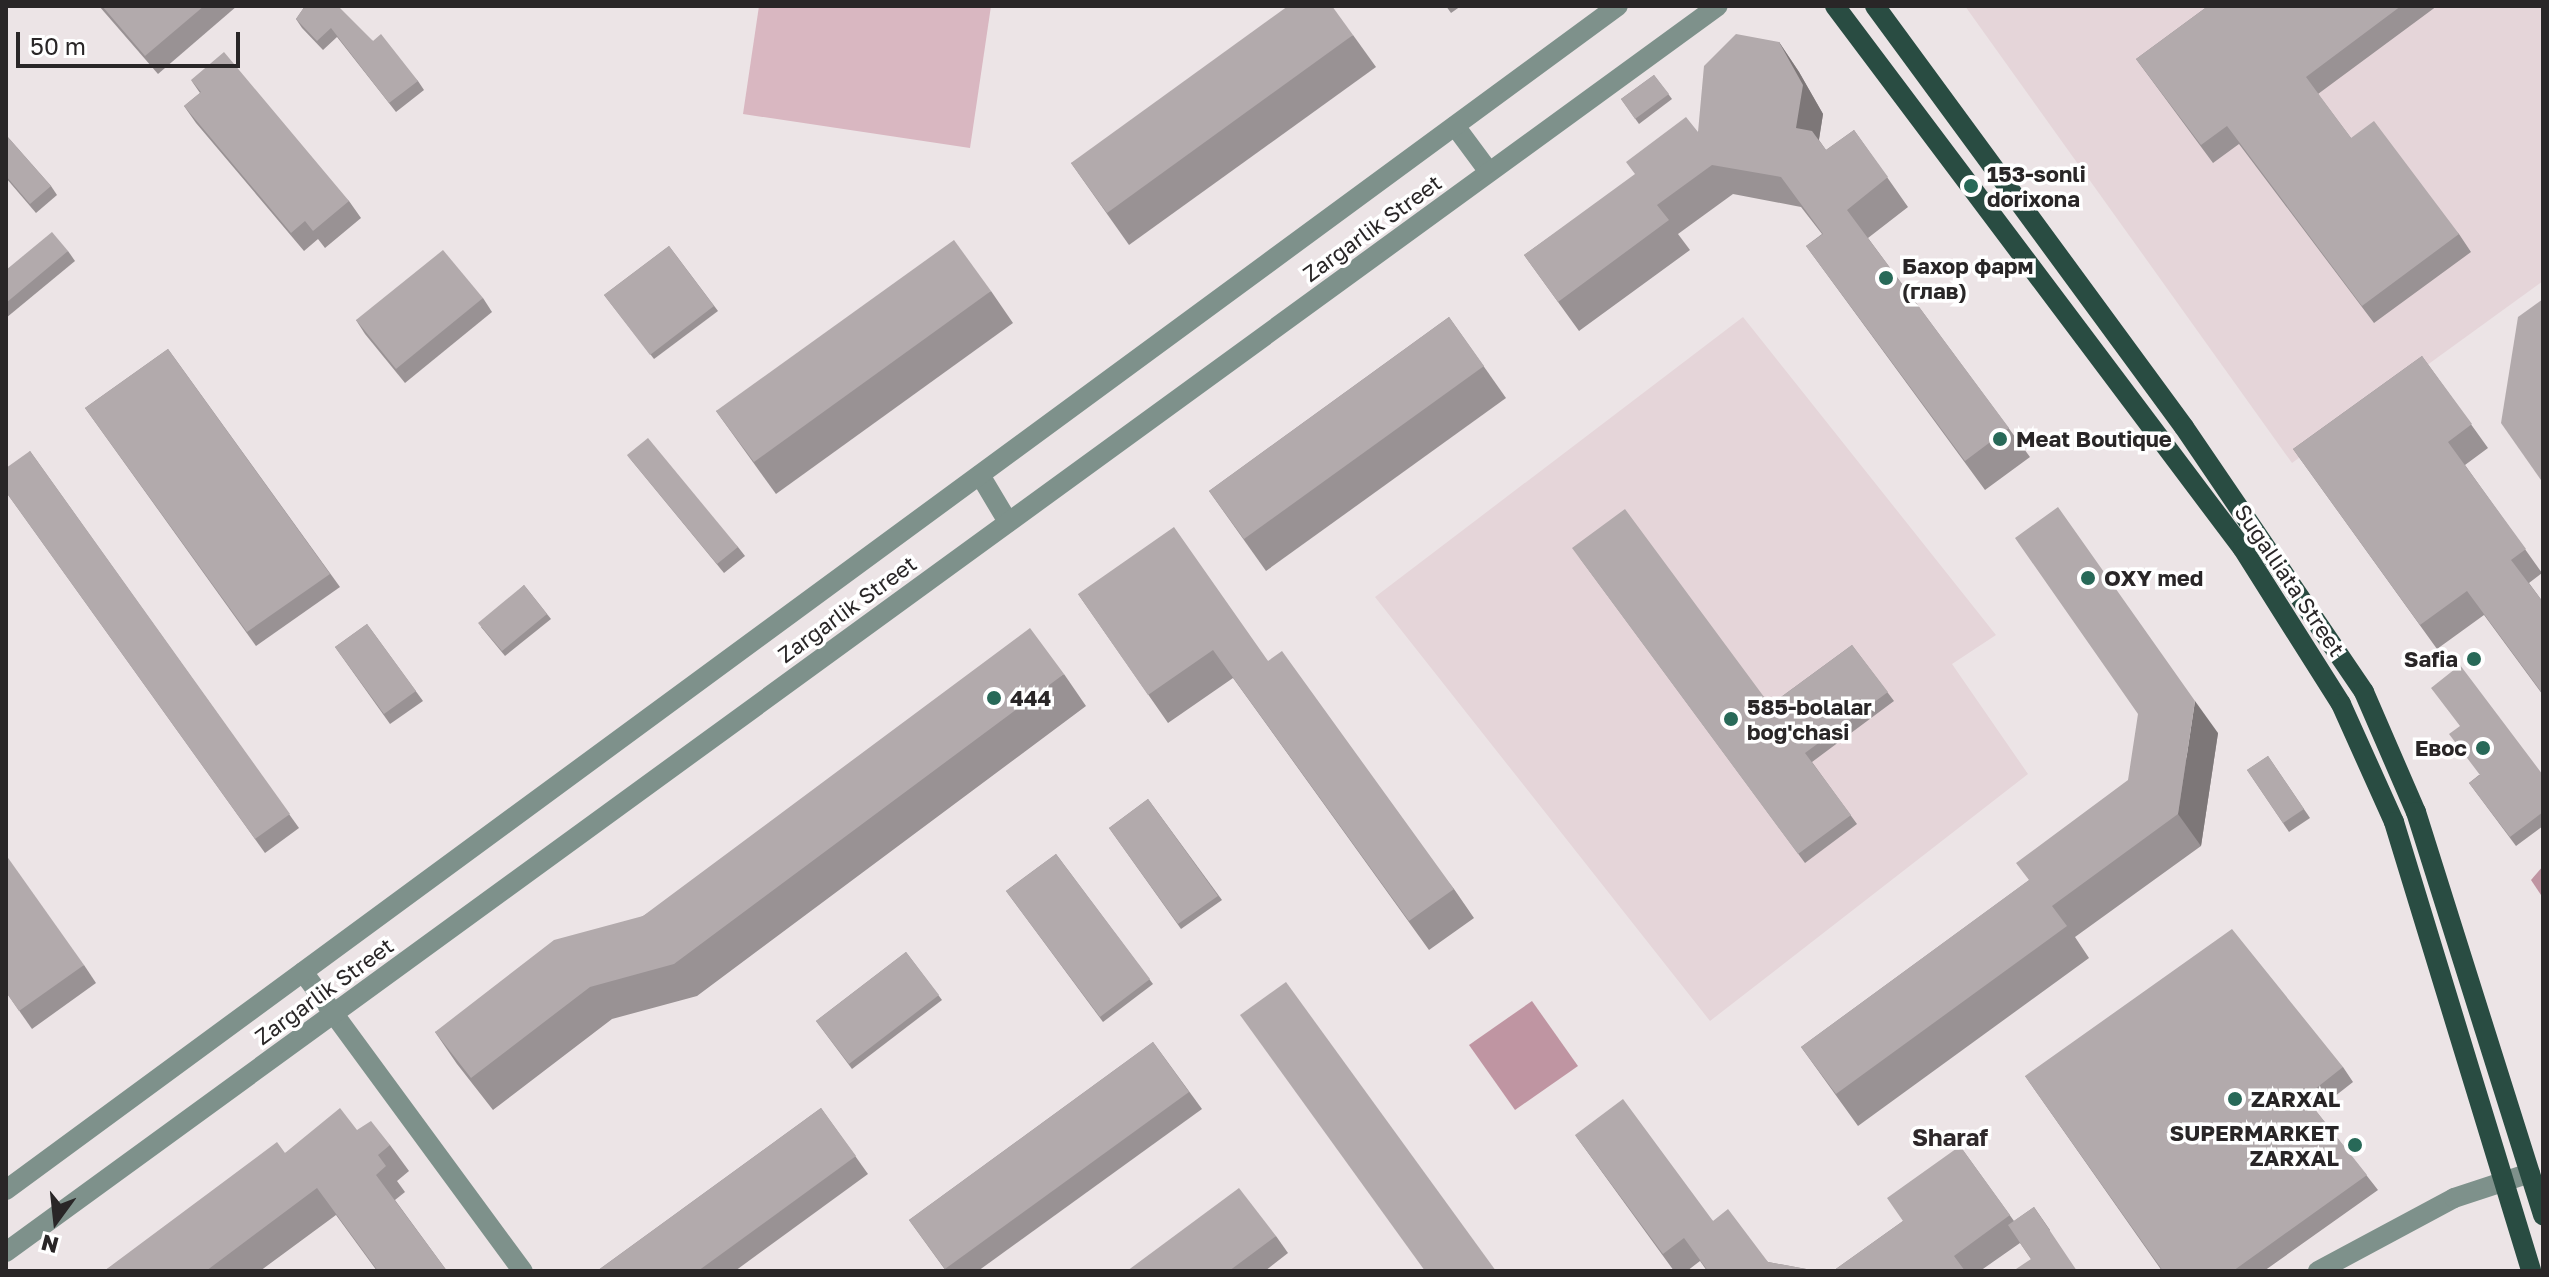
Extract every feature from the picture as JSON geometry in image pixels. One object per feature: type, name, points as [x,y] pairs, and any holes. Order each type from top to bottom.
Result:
[{"type":"main road","name":"Sugalliata Street","points":[[1835,6],[2191,477],[2334,691],[2394,822],[2531,1271]]},
{"type":"main road","name":"Sugalliata Street","points":[[1875,6],[2200,449],[2364,692],[2416,812],[2543,1215]]},
{"type":"street","name":"Zargarlik Street","points":[[6,1190],[1618,6]]},
{"type":"street","name":"Zargarlik Street","points":[[6,1252],[1718,6]]},
{"type":"street","points":[[1455,126],[1489,172]]},
{"type":"street","points":[[980,475],[1008,522]]},
{"type":"street","points":[[303,972],[523,1271]]},
{"type":"street","points":[[2318,1271],[2454,1198],[2530,1173]]},
{"type":"shaded area","points":[[759,6],[991,6],[970,148],[743,114]]},
{"type":"shaded area","points":[[1965,6],[2543,6],[2543,281],[2292,463]]},
{"type":"shaded area","name":"585-bolalar bog'chasi","points":[[1743,317],[1996,635],[1952,664],[2028,774],[1710,1021],[1375,597]]},
{"type":"shaded area","points":[[2543,866],[2543,898],[2531,880]]},
{"type":"shaded area","points":[[1532,1001],[1578,1066],[1515,1110],[1469,1045]]},
{"type":"building","points":[[102,6],[204,6],[145,56]]},
{"type":"building","points":[[305,6],[338,6],[373,41],[381,34],[418,81],[389,103],[331,28],[317,41],[296,19]]},
{"type":"building","points":[[1288,6],[1332,6],[1353,35],[1107,213],[1071,163]]},
{"type":"building","points":[[2208,6],[2401,6],[2306,77],[2351,138],[2374,121],[2459,234],[2362,306],[2227,126],[2201,145],[2136,59]]},
{"type":"building","points":[[1736,34],[1779,42],[1803,85],[1796,128],[1812,131],[1826,150],[1854,130],[1888,177],[1847,210],[2009,428],[1965,461],[1806,246],[1823,234],[1781,177],[1712,165],[1657,205],[1669,220],[1558,302],[1524,255],[1635,174],[1626,162],[1686,117],[1698,132],[1704,66]]},
{"type":"building","points":[[224,52],[349,201],[313,231],[305,221],[291,233],[184,106],[201,92],[191,80]]},
{"type":"building","points":[[1654,75],[1669,94],[1635,119],[1621,99]]},
{"type":"building","points":[[6,135],[51,186],[30,204],[6,176]]},
{"type":"building","points":[[52,232],[68,251],[6,303],[6,270]]},
{"type":"building","points":[[954,240],[991,291],[754,462],[716,411]]},
{"type":"building","points":[[669,246],[714,306],[650,355],[604,295]]},
{"type":"building","points":[[443,250],[483,298],[396,369],[356,320]]},
{"type":"building","points":[[2543,299],[2543,483],[2501,423],[2518,317]]},
{"type":"building","points":[[1449,317],[1484,366],[1244,539],[1209,491]]},
{"type":"building","points":[[168,349],[330,574],[247,632],[85,408]]},
{"type":"building","points":[[2422,356],[2472,424],[2448,442],[2526,549],[2511,560],[2543,602],[2543,694],[2467,591],[2420,625],[2293,449]]},
{"type":"building","points":[[648,438],[738,547],[717,564],[627,455]]},
{"type":"building","points":[[30,451],[290,814],[255,839],[6,492],[6,468]]},
{"type":"building","points":[[2058,507],[2195,701],[2178,814],[2052,906],[2067,926],[1836,1094],[1801,1047],[2029,880],[2016,863],[2128,780],[2138,714],[2015,538]]},
{"type":"building","points":[[1625,509],[1770,705],[1852,645],[1888,692],[1805,753],[1851,815],[1798,854],[1572,548]]},
{"type":"building","points":[[1174,527],[1268,661],[1282,651],[1454,889],[1409,921],[1213,650],[1148,695],[1078,594]]},
{"type":"building","points":[[524,585],[547,614],[502,651],[478,623]]},
{"type":"building","points":[[367,624],[416,691],[384,714],[335,647]]},
{"type":"building","points":[[1030,628],[1064,674],[674,964],[590,987],[471,1078],[435,1032],[554,940],[643,916]]},
{"type":"building","points":[[2460,665],[2543,775],[2543,812],[2510,837],[2469,783],[2480,775],[2449,734],[2460,726],[2431,688]]},
{"type":"building","points":[[2268,756],[2304,809],[2283,823],[2247,770]]},
{"type":"building","points":[[1148,799],[1218,896],[1178,924],[1109,828]]},
{"type":"building","points":[[1056,854],[1150,979],[1100,1017],[1006,891]]},
{"type":"building","points":[[6,855],[84,965],[19,1011],[6,992]]},
{"type":"building","points":[[2232,929],[2343,1067],[2305,1097],[2367,1175],[2233,1271],[2163,1271],[2025,1076]]},
{"type":"building","points":[[906,952],[939,995],[849,1064],[816,1021]]},
{"type":"building","points":[[1286,982],[1496,1271],[1425,1271],[1240,1015]]},
{"type":"building","points":[[1153,1042],[1189,1092],[945,1269],[909,1220]]},
{"type":"building","points":[[1623,1099],[1713,1221],[1728,1209],[1768,1262],[1817,1271],[1708,1271],[1684,1238],[1663,1254],[1575,1135]]},
{"type":"building","points":[[340,1108],[357,1130],[371,1121],[390,1145],[378,1155],[386,1166],[376,1175],[447,1271],[378,1271],[317,1188],[206,1271],[104,1271],[277,1142],[285,1153]]},
{"type":"building","points":[[821,1108],[856,1156],[698,1271],[597,1271]]},
{"type":"building","points":[[1960,1146],[2010,1215],[1954,1256],[1965,1271],[1833,1271],[1903,1221],[1887,1198]]},
{"type":"building","points":[[1239,1188],[1276,1236],[1229,1271],[1127,1271]]},
{"type":"building","points":[[2034,1207],[2077,1271],[2013,1271],[2031,1259],[2008,1225]]},
{"type":"place","name":"153-sonli dorixona","points":[[1971,186]]},
{"type":"place","name":"Бахор фарм (глав)","points":[[1886,278]]},
{"type":"place","name":"Meat Boutique","points":[[2000,439]]},
{"type":"place","name":"OXY med","points":[[2088,578]]},
{"type":"place","name":"Safia","points":[[2474,659]]},
{"type":"place","name":"444","points":[[994,698]]},
{"type":"place","name":"585-bolalar bog'chasi","points":[[1731,719]]},
{"type":"place","name":"Евос","points":[[2483,748]]},
{"type":"place","name":"ZARXAL","points":[[2235,1099]]},
{"type":"place","name":"SUPERMARKET ZARXAL","points":[[2355,1145]]},
{"type":"district","name":"Sharaf","points":[[1950,1137]]}]
